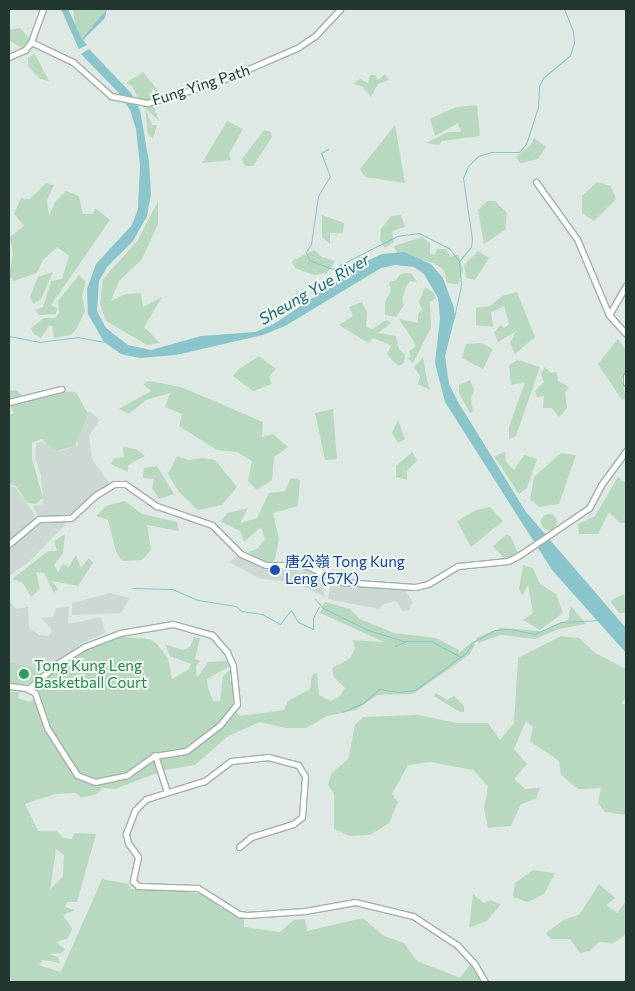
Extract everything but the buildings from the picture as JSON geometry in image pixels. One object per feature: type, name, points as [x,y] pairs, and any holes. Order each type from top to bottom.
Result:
[{"type":"street","points":[[9,57],[25,50],[32,42],[43,9]]},
{"type":"street","name":"Fung Ying Path","points":[[32,42],[73,62],[98,88],[119,99],[147,103],[216,83],[290,52],[315,36],[340,9]]},
{"type":"street","points":[[536,182],[577,239],[609,315],[626,334]]},
{"type":"street","points":[[609,315],[626,285]]},
{"type":"street","points":[[626,376],[626,383]]},
{"type":"street","points":[[9,402],[61,389]]},
{"type":"street","points":[[9,544],[39,519],[71,518],[96,495],[114,484],[125,484],[157,506],[212,525],[246,558],[272,566],[305,565],[342,582],[415,587],[432,582],[458,566],[513,560],[548,534],[589,508],[601,485],[626,451]]},
{"type":"street","points":[[9,686],[28,688],[35,693],[49,732],[81,778],[95,782],[121,778],[155,755],[186,751],[220,725],[237,706],[232,661],[212,635],[173,624],[120,632],[71,655],[28,688]]},
{"type":"street","points":[[155,755],[167,790]]},
{"type":"street","points":[[239,847],[251,838],[292,824],[302,817],[305,776],[298,765],[269,757],[236,759],[198,784],[167,790],[146,798],[129,823],[127,840],[138,856],[133,881],[135,885],[198,888],[239,914],[247,916],[305,911],[355,902],[413,916],[457,945],[474,963],[485,982]]},
{"type":"shaded area","points":[[89,411],[100,420],[89,435],[92,459],[110,484],[80,505],[71,517],[38,517],[33,506],[43,504],[41,476],[35,458],[36,443],[43,441],[61,451],[78,445],[75,430]]},
{"type":"shaded area","points":[[9,485],[17,489],[36,517],[9,541]]},
{"type":"shaded area","points":[[43,519],[53,519],[66,524],[30,561],[9,576],[9,546]]},
{"type":"shaded area","points":[[237,556],[263,568],[304,568],[316,572],[321,576],[325,597],[294,582],[261,579],[229,562]]},
{"type":"shaded area","points":[[331,581],[405,590],[413,602],[409,610],[402,611],[396,601],[384,604],[379,609],[328,599]]},
{"type":"shaded area","points":[[110,593],[130,598],[121,613],[72,615],[72,603]]},
{"type":"shaded area","points":[[9,602],[17,609],[28,607],[29,627],[39,635],[48,636],[51,633],[51,628],[41,618],[53,617],[56,608],[69,607],[68,624],[101,617],[105,633],[80,644],[76,651],[40,675],[34,668],[9,663]]},
{"type":"green space","points":[[73,9],[106,9],[99,22],[82,39],[75,24]]},
{"type":"green space","points":[[20,28],[30,39],[22,48],[10,41],[9,34],[9,30]]},
{"type":"green space","points":[[34,54],[49,81],[40,79],[28,66],[28,58]]},
{"type":"green space","points":[[143,72],[159,92],[153,105],[159,121],[140,103],[132,86],[126,83]]},
{"type":"green space","points":[[385,74],[389,80],[378,84],[371,97],[362,86],[353,84],[360,79],[368,83],[370,75],[375,75],[378,80]]},
{"type":"green space","points":[[477,105],[480,136],[442,141],[439,145],[426,143],[448,132],[461,132],[458,123],[435,136],[430,119],[456,107]]},
{"type":"green space","points":[[145,108],[152,125],[157,125],[153,138],[148,135]]},
{"type":"green space","points":[[227,121],[243,129],[229,154],[231,160],[202,163]]},
{"type":"green space","points":[[395,125],[405,183],[365,177],[360,169]]},
{"type":"green space","points":[[264,130],[271,132],[272,137],[253,166],[245,166],[242,159]]},
{"type":"green space","points":[[534,138],[546,147],[538,159],[521,163],[516,158],[531,145]]},
{"type":"green space","points":[[597,182],[611,186],[616,199],[594,221],[582,213],[582,196]]},
{"type":"green space","points":[[46,183],[54,185],[47,200],[49,216],[55,202],[66,191],[79,196],[83,214],[93,214],[95,208],[110,220],[51,305],[57,308],[56,314],[39,315],[35,310],[43,307],[51,281],[62,279],[69,256],[57,247],[43,260],[37,273],[14,281],[9,275],[13,254],[10,237],[24,226],[14,214],[21,198],[30,199]]},
{"type":"green space","points":[[158,201],[158,224],[142,259],[119,281],[111,301],[126,294],[141,293],[143,307],[162,297],[144,327],[160,343],[147,345],[106,321],[100,304],[103,279],[138,240]]},
{"type":"green space","points":[[487,201],[495,201],[507,213],[505,230],[484,244],[478,210]]},
{"type":"green space","points":[[322,215],[344,223],[343,233],[330,233],[330,244],[322,237]]},
{"type":"green space","points":[[401,215],[405,227],[392,231],[394,242],[385,248],[380,241],[381,229],[391,216]]},
{"type":"green space","points":[[422,237],[430,243],[430,254],[435,255],[437,249],[446,249],[451,257],[458,254],[463,269],[458,284],[447,283],[444,270],[434,263],[397,253],[394,246]]},
{"type":"green space","points":[[314,250],[322,257],[335,261],[327,273],[314,275],[295,268],[292,261]]},
{"type":"green space","points":[[478,251],[489,258],[475,280],[466,278],[464,265]]},
{"type":"green space","points":[[53,272],[41,299],[33,304],[30,297],[38,277]]},
{"type":"green space","points":[[411,273],[417,282],[410,281],[406,287],[402,300],[404,305],[396,317],[385,315],[385,302],[391,291],[389,282],[396,280],[401,274]]},
{"type":"green space","points":[[79,275],[86,282],[82,295],[85,311],[77,328],[71,335],[54,338],[52,326],[49,326],[41,338],[33,333],[31,328],[44,318],[55,318],[59,313],[58,301]]},
{"type":"green space","points":[[425,287],[434,293],[436,298],[430,302],[431,328],[413,363],[407,358],[411,357],[409,351],[415,347],[414,342],[399,319],[418,323],[418,315],[422,309],[419,302]]},
{"type":"green space","points":[[517,292],[535,337],[515,354],[510,343],[516,331],[498,342],[494,332],[501,325],[504,328],[509,324],[504,306],[491,312],[493,327],[476,325],[476,308],[490,306],[502,296]]},
{"type":"green space","points":[[362,302],[367,312],[366,327],[373,329],[386,320],[391,323],[378,333],[396,336],[399,349],[405,355],[404,363],[399,366],[392,360],[387,354],[391,346],[386,343],[373,338],[368,343],[339,325],[353,316],[349,307]]},
{"type":"green space","points":[[618,339],[626,350],[626,372],[622,380],[626,399],[622,400],[598,364]]},
{"type":"green space","points":[[481,343],[493,349],[483,369],[462,358],[466,344]]},
{"type":"green space","points":[[259,356],[276,369],[269,377],[272,384],[253,391],[233,376],[239,369]]},
{"type":"green space","points":[[423,357],[430,390],[418,384],[420,376],[414,367]]},
{"type":"green space","points":[[518,360],[540,367],[516,436],[509,439],[509,427],[525,382],[511,385],[509,365]]},
{"type":"green space","points":[[545,367],[551,373],[557,372],[558,381],[569,387],[565,393],[567,408],[559,417],[552,408],[543,408],[544,396],[537,397],[535,391],[544,382],[541,374]]},
{"type":"green space","points":[[470,380],[474,390],[471,399],[473,411],[470,413],[459,393],[459,385]]},
{"type":"green space","points":[[149,381],[181,387],[263,422],[262,437],[273,434],[288,447],[274,457],[272,480],[257,490],[248,481],[252,461],[237,452],[217,450],[179,426],[182,414],[165,407],[170,393],[146,400],[129,414],[119,409],[151,391],[143,384]]},
{"type":"green space","points":[[16,390],[25,398],[55,391],[76,392],[88,414],[75,446],[56,451],[42,439],[32,443],[32,459],[43,498],[36,504],[27,503],[16,486],[9,484],[9,415],[14,413],[9,404],[9,391]]},
{"type":"green space","points":[[333,409],[337,459],[325,460],[315,413]]},
{"type":"green space","points":[[398,420],[405,439],[398,443],[392,433]]},
{"type":"green space","points":[[123,447],[136,449],[145,456],[128,465],[128,472],[111,464],[113,459],[124,457]]},
{"type":"green space","points":[[412,452],[417,460],[407,471],[407,480],[396,477],[396,466]]},
{"type":"green space","points":[[505,452],[506,462],[514,470],[524,455],[537,459],[527,488],[519,494],[494,456]]},
{"type":"green space","points":[[561,453],[576,455],[559,504],[540,507],[530,500],[534,477]]},
{"type":"green space","points":[[177,456],[189,460],[202,458],[215,460],[237,487],[222,505],[198,510],[179,492],[168,474]]},
{"type":"green space","points":[[157,466],[174,494],[159,499],[152,488],[154,479],[143,478],[144,468]]},
{"type":"green space","points":[[618,477],[626,483],[626,523],[620,523],[609,512],[598,534],[579,534],[578,524],[595,516]]},
{"type":"green space","points":[[291,478],[300,480],[298,506],[273,513],[279,539],[275,559],[270,565],[248,552],[257,549],[265,539],[261,527],[244,542],[240,531],[220,521],[228,513],[248,508],[240,523],[257,518],[269,493],[285,491]]},
{"type":"green space","points":[[125,501],[142,514],[177,522],[179,531],[147,525],[151,550],[142,560],[122,561],[116,552],[108,520],[96,516],[106,506]]},
{"type":"green space","points":[[490,507],[503,521],[471,547],[457,521],[476,510]]},
{"type":"green space","points":[[546,514],[552,514],[557,519],[555,528],[546,530],[541,525],[541,519]]},
{"type":"green space","points":[[65,534],[63,553],[54,565],[58,572],[63,564],[69,567],[76,555],[81,568],[89,558],[93,563],[78,586],[52,581],[58,589],[54,593],[44,573],[36,572],[40,589],[31,597],[23,583],[12,579],[48,551],[57,551],[54,541]]},
{"type":"green space","points":[[506,535],[511,536],[518,554],[506,560],[493,546]]},
{"type":"green space","points":[[523,565],[533,568],[540,584],[556,594],[563,613],[540,630],[523,620],[533,613],[528,585],[522,596],[519,589]]},
{"type":"green space","points":[[624,594],[626,613],[619,613],[610,601]]},
{"type":"green space","points":[[325,602],[350,609],[360,619],[394,633],[436,638],[459,650],[459,653],[473,641],[475,645],[469,655],[413,694],[378,695],[355,710],[327,716],[306,728],[285,728],[260,722],[228,736],[195,765],[165,770],[115,789],[103,788],[97,794],[82,798],[76,793],[55,794],[25,804],[38,831],[57,831],[63,838],[72,839],[74,833],[96,834],[77,902],[67,902],[65,907],[75,910],[63,915],[72,929],[68,938],[56,942],[65,949],[62,953],[49,954],[58,957],[60,963],[43,960],[39,965],[61,972],[102,879],[128,884],[131,889],[167,889],[203,894],[221,908],[244,917],[244,927],[280,932],[294,920],[305,919],[307,931],[363,918],[384,936],[404,943],[417,961],[460,978],[472,962],[483,982],[9,982],[9,692],[19,692],[18,698],[29,702],[35,698],[41,701],[38,686],[49,675],[51,667],[65,665],[88,646],[111,636],[149,639],[157,644],[168,658],[172,679],[189,669],[191,664],[170,656],[165,644],[183,650],[190,647],[194,637],[200,638],[195,659],[200,661],[196,666],[197,678],[208,662],[226,661],[230,666],[207,679],[208,687],[213,701],[220,701],[223,676],[231,669],[230,680],[241,700],[232,701],[235,711],[240,716],[284,710],[288,701],[310,689],[312,675],[317,673],[319,695],[330,701],[339,697],[345,688],[334,677],[332,668],[349,659],[355,649],[353,640],[384,642],[320,613]],"holes":[[[56,849],[64,855],[63,876],[50,890]]]},
{"type":"green space","points":[[571,606],[586,624],[559,629],[535,639],[501,635],[478,643],[476,638],[501,628],[541,631],[568,620]]},
{"type":"green space","points":[[561,636],[579,638],[595,653],[626,669],[626,697],[621,704],[626,704],[626,815],[605,812],[598,803],[601,788],[578,789],[561,775],[559,761],[530,741],[533,727],[526,721],[514,749],[527,764],[514,779],[525,789],[540,788],[536,799],[521,804],[511,826],[488,828],[484,809],[488,786],[473,770],[431,762],[408,765],[392,794],[398,802],[389,823],[370,835],[350,836],[334,829],[334,794],[328,785],[331,774],[348,759],[355,725],[363,717],[417,715],[457,723],[488,723],[500,740],[514,723],[518,658]]},
{"type":"green space","name":"Tong Kung Leng Basketball Court","points":[[10,662],[34,668],[40,675],[28,684],[9,683]]},
{"type":"green space","points":[[436,693],[447,700],[454,696],[464,706],[464,712],[460,712],[434,696]]},
{"type":"green space","points":[[533,870],[555,873],[544,894],[528,902],[513,897],[515,883]]},
{"type":"green space","points":[[599,884],[615,898],[606,905],[617,913],[626,901],[626,934],[614,943],[599,942],[590,951],[580,953],[570,939],[551,939],[546,933],[565,919],[579,915]]},
{"type":"green space","points":[[473,894],[484,903],[491,900],[501,904],[487,921],[469,928]]},
{"type":"water","points":[[61,9],[68,9],[82,39],[107,9],[105,18],[83,40],[87,45],[79,49]]},
{"type":"water","points":[[89,49],[131,93],[140,110],[149,162],[151,194],[147,216],[133,241],[107,267],[99,281],[97,311],[106,328],[128,345],[151,350],[201,336],[255,332],[274,324],[369,260],[382,254],[404,252],[431,264],[443,278],[454,308],[455,317],[445,356],[449,384],[458,402],[526,512],[626,628],[626,653],[552,570],[445,402],[435,363],[440,318],[438,298],[424,274],[414,267],[395,265],[381,268],[285,326],[263,335],[176,355],[140,358],[121,354],[104,342],[88,314],[87,289],[96,264],[132,225],[138,209],[140,165],[136,129],[130,110],[117,91],[81,54]]},
{"type":"waterway","points":[[510,9],[520,9]]},
{"type":"waterway","points":[[454,318],[461,284],[459,261],[471,247],[472,239],[463,178],[468,166],[478,156],[491,152],[519,152],[526,144],[538,108],[539,86],[543,78],[570,55],[574,43],[573,31],[564,9]]},
{"type":"waterway","name":"Sheung Yue River","points":[[328,149],[321,153],[330,176],[318,196],[311,244],[306,252],[309,260],[332,269],[397,236],[419,233],[449,248],[459,261]]},
{"type":"waterway","points":[[9,336],[39,342],[77,337],[104,342]]},
{"type":"waterway","points":[[132,588],[172,589],[198,600],[236,606],[241,611],[262,614],[280,624],[291,610],[298,622],[313,629],[313,618],[319,606]]},
{"type":"waterway","points":[[315,599],[323,608],[368,630],[405,641],[431,641],[461,657]]},
{"type":"waterway","points":[[342,712],[363,703],[379,689],[399,692],[415,690],[466,653],[473,642],[495,630],[510,629],[535,634],[561,622],[596,620]]},
{"type":"waterway","points":[[395,646],[405,642]]},
{"type":"place","name":"唐公嶺 Tong Kung Leng (57K)","points":[[275,570]]},
{"type":"place","name":"Tong Kung Leng Basketball Court","points":[[24,674]]}]
